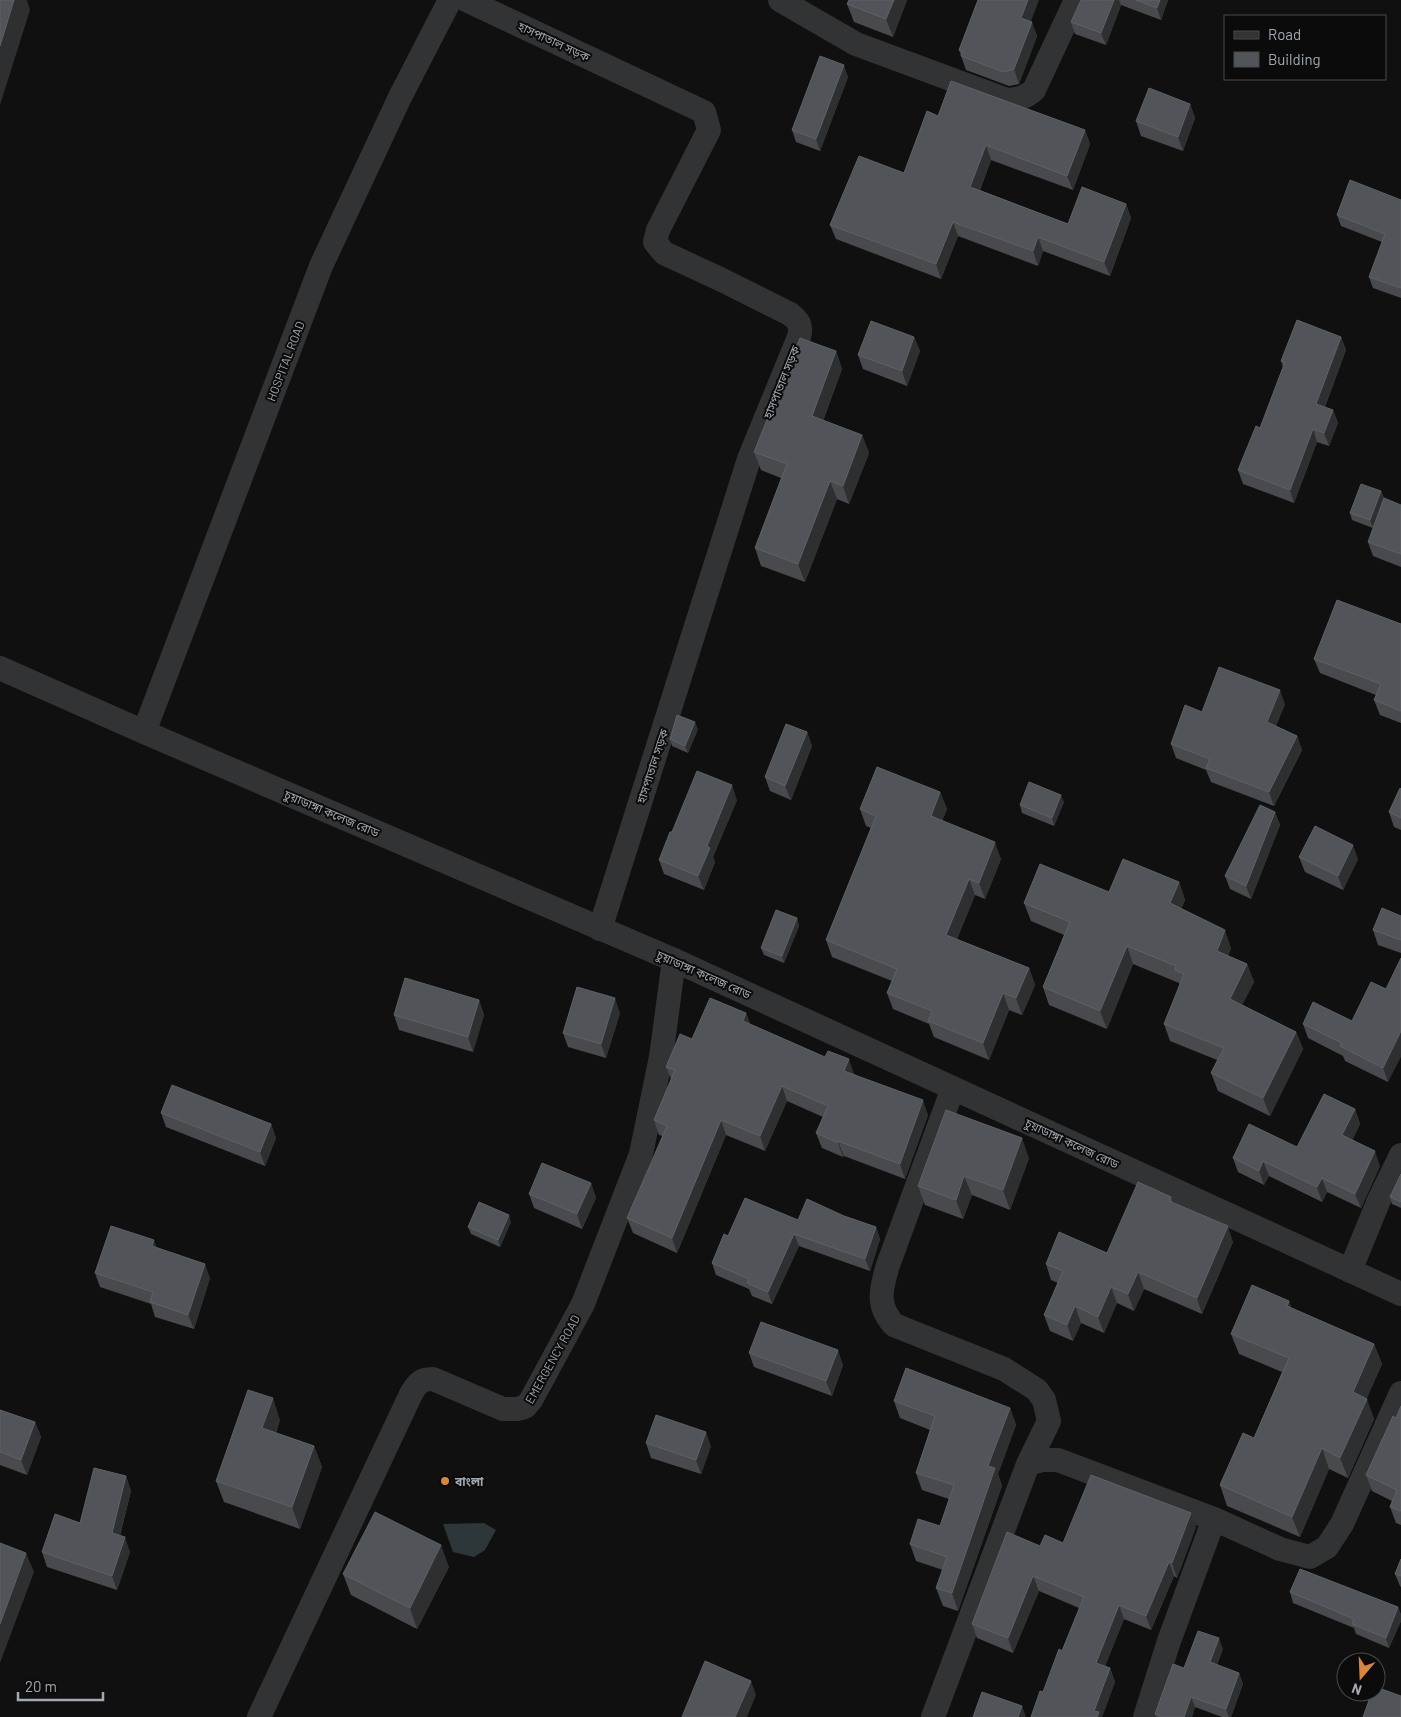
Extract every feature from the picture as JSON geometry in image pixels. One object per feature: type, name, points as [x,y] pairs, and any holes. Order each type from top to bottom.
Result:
[{"type":"street","name":"HOSPITAL ROAD","points":[[144,732],[321,266],[400,97],[450,0]]},
{"type":"street","name":"হাসপাতাল সড়ক","points":[[466,0],[704,112],[709,130],[658,230],[655,242],[664,253],[790,314],[797,319],[801,328],[749,459],[600,929]]},
{"type":"street","points":[[780,0],[856,44],[1006,100],[1020,99],[1028,96],[1034,90],[1076,0]]},
{"type":"street","name":"চুয়াডাঙ্গা কলেজ রোড","points":[[0,668],[674,960],[1401,1294]]},
{"type":"street","name":"EMERGENCY ROAD","points":[[258,1717],[416,1385],[424,1379],[441,1381],[503,1409],[517,1410],[525,1407],[531,1400],[583,1304],[641,1154],[661,1057],[674,960]]},
{"type":"street","points":[[933,1717],[1028,1464],[1049,1421],[1044,1400],[1037,1390],[1004,1369],[894,1325],[886,1316],[881,1301],[888,1265],[952,1088]]},
{"type":"street","points":[[1350,1271],[1379,1200],[1401,1155]]},
{"type":"street","points":[[1028,1464],[1043,1460],[1058,1460],[1214,1519],[1280,1549],[1310,1557],[1327,1547],[1342,1524],[1401,1393]]},
{"type":"street","points":[[1145,1717],[1214,1519]]},
{"type":"shaded area","points":[[484,1523],[496,1530],[485,1550],[474,1557],[453,1552],[443,1524]]},
{"type":"building","points":[[0,0],[14,0],[0,46]]},
{"type":"building","points":[[849,0],[894,0],[886,19],[847,4]]},
{"type":"building","points":[[978,0],[1028,0],[1021,18],[1032,22],[1014,69],[1004,72],[961,56],[963,51],[959,50]]},
{"type":"building","points":[[1081,0],[1114,0],[1101,33],[1071,22]]},
{"type":"building","points":[[1136,0],[1160,0],[1157,8]]},
{"type":"building","points":[[820,56],[844,65],[816,139],[792,130]]},
{"type":"building","points":[[951,81],[1085,130],[1067,176],[986,145],[970,187],[1068,224],[1082,187],[1126,204],[1104,262],[1038,237],[1033,251],[953,222],[936,264],[830,225],[859,156],[904,173],[927,111],[938,116]]},
{"type":"building","points":[[1149,88],[1190,104],[1178,137],[1136,121]]},
{"type":"building","points":[[1350,180],[1401,200],[1401,288],[1369,277],[1385,234],[1337,215]]},
{"type":"building","points":[[1297,320],[1341,337],[1316,404],[1333,410],[1324,433],[1313,429],[1290,490],[1238,470],[1256,426],[1260,428],[1285,362],[1281,361]]},
{"type":"building","points":[[871,321],[914,337],[902,371],[858,355]]},
{"type":"building","points":[[800,338],[836,351],[812,416],[862,435],[843,486],[830,481],[798,564],[755,548],[787,464],[754,452]]},
{"type":"building","points":[[1361,484],[1381,491],[1370,520],[1350,513]]},
{"type":"building","points":[[1384,498],[1401,505],[1401,554],[1368,542]]},
{"type":"building","points":[[1337,600],[1401,624],[1401,711],[1374,700],[1381,684],[1314,659]]},
{"type":"building","points":[[1219,667],[1280,690],[1267,722],[1297,736],[1269,792],[1206,768],[1210,759],[1171,744],[1185,705],[1202,712]]},
{"type":"building","points":[[677,715],[695,722],[685,746],[670,739]]},
{"type":"building","points":[[786,724],[807,732],[785,786],[765,777]]},
{"type":"building","points":[[877,767],[940,792],[931,816],[995,842],[979,883],[969,879],[946,935],[1029,968],[1016,998],[1003,993],[983,1043],[928,1021],[932,1011],[887,993],[897,969],[826,940],[876,816],[860,809]]},
{"type":"building","points":[[697,771],[732,785],[707,846],[710,848],[698,876],[659,860]]},
{"type":"building","points":[[1029,782],[1061,795],[1052,818],[1020,805]]},
{"type":"building","points":[[1401,789],[1401,818],[1389,812]]},
{"type":"building","points":[[1260,805],[1275,812],[1246,886],[1225,876]]},
{"type":"building","points":[[1315,826],[1353,845],[1338,876],[1299,857]]},
{"type":"building","points":[[1123,859],[1179,882],[1170,903],[1225,930],[1217,951],[1247,964],[1230,999],[1296,1032],[1263,1098],[1211,1073],[1224,1048],[1164,1024],[1184,974],[1175,970],[1176,966],[1127,946],[1100,1011],[1043,987],[1070,922],[1024,903],[1040,864],[1109,892]]},
{"type":"building","points":[[1382,908],[1401,916],[1401,940],[1373,930]]},
{"type":"building","points":[[776,910],[797,918],[782,956],[761,948]]},
{"type":"building","points":[[1401,958],[1401,1031],[1383,1068],[1340,1046],[1342,1043],[1303,1024],[1313,1002],[1352,1021],[1371,982],[1386,989]]},
{"type":"building","points":[[405,978],[479,1000],[468,1037],[394,1015]]},
{"type":"building","points":[[577,987],[615,998],[601,1044],[563,1033]]},
{"type":"building","points":[[710,998],[746,1013],[743,1021],[825,1057],[828,1051],[849,1059],[844,1071],[923,1100],[900,1164],[838,1141],[838,1143],[816,1133],[828,1106],[782,1086],[760,1136],[721,1120],[672,1238],[627,1218],[667,1126],[654,1120],[675,1070],[666,1067],[680,1034],[692,1039]]},
{"type":"building","points":[[172,1085],[271,1124],[260,1152],[161,1113]]},
{"type":"building","points":[[1324,1094],[1355,1109],[1342,1135],[1375,1151],[1355,1194],[1322,1178],[1317,1187],[1263,1161],[1259,1171],[1233,1158],[1249,1124],[1297,1147]]},
{"type":"building","points":[[946,1110],[1022,1138],[1003,1190],[964,1176],[956,1200],[918,1186]]},
{"type":"building","points":[[542,1163],[591,1183],[577,1214],[529,1194]]},
{"type":"building","points":[[1401,1174],[1401,1202],[1390,1197]]},
{"type":"building","points":[[1138,1182],[1171,1197],[1169,1201],[1228,1226],[1197,1298],[1138,1272],[1128,1294],[1111,1287],[1098,1317],[1075,1306],[1067,1325],[1044,1315],[1063,1271],[1046,1264],[1059,1232],[1107,1253]]},
{"type":"building","points":[[745,1198],[798,1220],[807,1199],[844,1216],[876,1227],[865,1259],[794,1234],[768,1292],[747,1283],[749,1279],[712,1263],[724,1234],[728,1236]]},
{"type":"building","points":[[479,1202],[509,1215],[498,1240],[468,1227]]},
{"type":"building","points":[[111,1226],[154,1240],[152,1246],[205,1264],[188,1315],[150,1302],[153,1292],[95,1273]]},
{"type":"building","points":[[1252,1285],[1289,1301],[1287,1306],[1374,1344],[1353,1392],[1367,1399],[1340,1458],[1322,1448],[1292,1517],[1220,1485],[1243,1433],[1254,1438],[1289,1358],[1231,1334]]},
{"type":"building","points":[[761,1322],[838,1350],[826,1381],[749,1353]]},
{"type":"building","points":[[906,1368],[1010,1408],[988,1466],[995,1468],[952,1593],[936,1588],[947,1557],[910,1544],[918,1519],[940,1526],[954,1485],[916,1473],[935,1416],[894,1401]]},
{"type":"building","points":[[248,1390],[273,1398],[262,1428],[314,1446],[292,1507],[216,1481]]},
{"type":"building","points":[[1401,1406],[1401,1511],[1390,1507],[1397,1490],[1366,1475],[1393,1416],[1396,1418]]},
{"type":"building","points":[[0,1410],[35,1422],[21,1460],[0,1452]]},
{"type":"building","points":[[656,1415],[706,1432],[696,1460],[646,1443]]},
{"type":"building","points":[[94,1468],[126,1476],[112,1533],[125,1537],[112,1576],[42,1552],[55,1514],[80,1523]]},
{"type":"building","points":[[1091,1475],[1191,1513],[1172,1563],[1169,1562],[1146,1616],[1119,1605],[1096,1663],[1110,1668],[1094,1711],[1099,1712],[1097,1717],[1031,1717],[1040,1691],[1043,1692],[1059,1649],[1062,1651],[1084,1597],[1033,1576],[1008,1638],[972,1624],[1007,1532],[1040,1546],[1045,1535],[1063,1543]]},
{"type":"building","points":[[375,1512],[441,1545],[410,1608],[343,1574]]},
{"type":"building","points":[[0,1543],[26,1553],[0,1624]]},
{"type":"building","points":[[1401,1559],[1401,1576],[1395,1574]]},
{"type":"building","points":[[1300,1569],[1398,1607],[1386,1638],[1352,1624],[1354,1619],[1290,1592]]},
{"type":"building","points":[[1198,1631],[1219,1638],[1210,1662],[1239,1673],[1226,1709],[1191,1697],[1184,1717],[1163,1717],[1155,1714],[1173,1664],[1184,1668]]},
{"type":"building","points":[[705,1661],[751,1681],[735,1717],[682,1717]]},
{"type":"building","points":[[1386,1691],[1401,1696],[1401,1717],[1363,1717],[1368,1702],[1386,1702]]},
{"type":"building","points":[[982,1692],[1022,1706],[1018,1717],[973,1717]]},
{"type":"place","name":"বাংলা","points":[[445,1481]]}]
